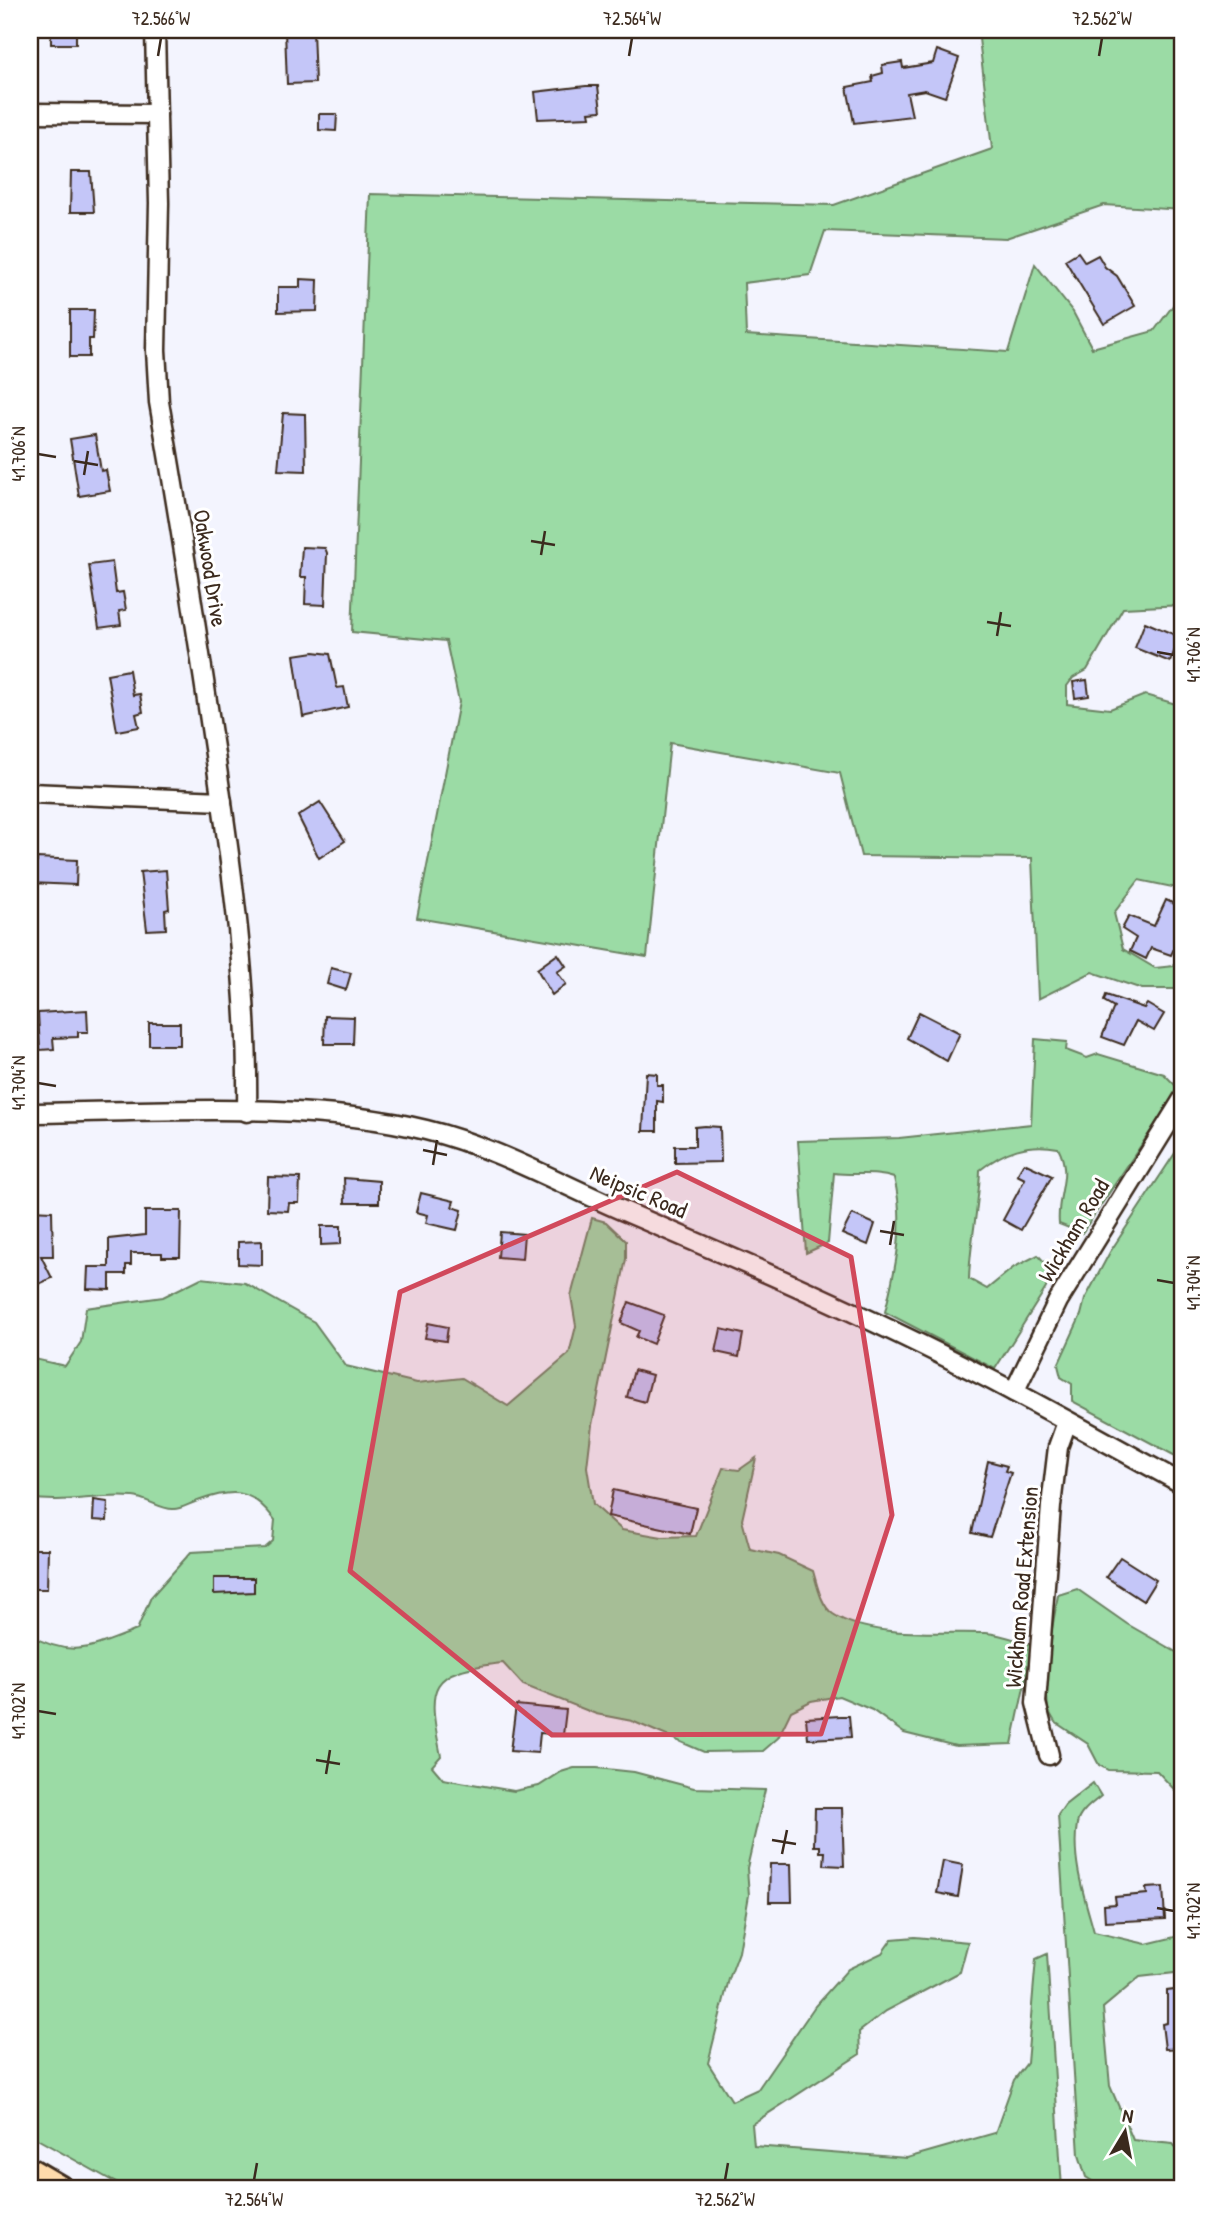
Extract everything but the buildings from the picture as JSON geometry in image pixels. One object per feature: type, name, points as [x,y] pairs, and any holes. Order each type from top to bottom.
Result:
[{"type":"highway","points":[[30,2172],[59,2189]]},
{"type":"street","name":"Oakwood Drive","points":[[155,30],[159,203],[156,351],[159,402],[222,802],[243,968],[248,1043],[247,1112]]},
{"type":"street","points":[[30,113],[157,114]]},
{"type":"street","points":[[30,793],[222,802]]},
{"type":"street","name":"Wickham Road","points":[[1014,1392],[1058,1301],[1183,1098]]},
{"type":"street","name":"Neipsic Road","points":[[30,1113],[247,1112],[381,1121],[427,1130],[479,1147],[754,1266],[1014,1392],[1183,1484]]},
{"type":"street","name":"Wickham Road Extension","points":[[1049,1755],[1036,1703],[1051,1506],[1058,1447],[1067,1422]]},
{"type":"highlighted area","points":[[677,1172],[851,1257],[892,1515],[821,1734],[552,1735],[350,1571],[400,1292]]},
{"type":"green space","points":[[978,30],[1183,30],[1183,210],[1104,205],[1006,238],[825,231],[810,275],[744,283],[746,335],[1008,352],[1035,264],[1073,312],[1092,348],[1154,331],[1183,292],[1183,605],[1123,608],[1087,670],[1073,678],[1067,686],[1067,704],[1110,709],[1145,695],[1183,706],[1183,834],[1175,848],[1183,857],[1183,886],[1177,888],[1139,880],[1114,913],[1123,949],[1155,968],[1174,966],[1183,946],[1183,989],[1142,989],[1092,972],[1038,999],[1032,858],[861,856],[840,773],[670,743],[647,957],[417,918],[459,702],[446,641],[352,632],[370,194],[834,205],[992,149]]},
{"type":"green space","points":[[1035,1039],[1067,1042],[1066,1050],[1087,1058],[1098,1054],[1164,1074],[1179,1089],[1082,1233],[1059,1224],[1064,1167],[1058,1148],[1026,1147],[1007,1153],[980,1170],[969,1279],[987,1289],[1014,1267],[1038,1255],[1048,1266],[1046,1288],[995,1369],[885,1312],[898,1245],[898,1195],[894,1178],[834,1173],[828,1243],[806,1253],[798,1141],[899,1138],[1031,1124]]},
{"type":"green space","points":[[1183,1141],[1183,1460],[1072,1401],[1072,1384],[1061,1377],[1058,1365],[1081,1315],[1085,1299],[1110,1252]]},
{"type":"green space","points":[[592,1218],[606,1222],[626,1241],[626,1259],[592,1425],[587,1467],[593,1504],[622,1530],[662,1537],[696,1536],[723,1468],[739,1470],[756,1458],[742,1520],[750,1549],[779,1555],[813,1571],[822,1600],[833,1614],[866,1627],[907,1632],[986,1633],[1033,1645],[1012,1744],[956,1746],[904,1733],[872,1710],[839,1696],[811,1701],[791,1711],[778,1738],[763,1751],[704,1752],[632,1721],[596,1714],[523,1685],[503,1663],[460,1671],[446,1677],[438,1686],[434,1697],[434,1712],[441,1756],[432,1766],[443,1779],[514,1791],[539,1786],[561,1772],[574,1768],[634,1772],[694,1788],[765,1790],[747,1868],[749,1895],[739,1952],[729,1979],[708,2063],[732,2101],[758,2089],[815,2006],[848,1969],[882,1953],[892,1939],[915,1937],[968,1942],[960,1972],[886,2011],[859,2032],[860,2054],[752,2124],[754,2146],[907,2158],[995,2133],[1014,2080],[1027,2063],[1036,1959],[1047,1954],[1062,2189],[127,2189],[30,2135],[30,1635],[45,1643],[71,1649],[96,1645],[137,1630],[151,1597],[191,1552],[265,1548],[273,1541],[275,1520],[257,1501],[240,1493],[220,1495],[174,1509],[133,1497],[55,1500],[30,1498],[30,1358],[65,1366],[81,1342],[86,1308],[163,1297],[201,1278],[245,1283],[314,1322],[346,1366],[417,1383],[462,1378],[508,1406],[569,1354],[576,1326],[571,1296]]},
{"type":"green space","points":[[1077,1589],[1127,1624],[1183,1656],[1183,1799],[1157,1771],[1108,1770],[1099,1765],[1088,1744],[1055,1722],[1048,1710],[1045,1668],[1058,1595]]},
{"type":"green space","points":[[1093,1783],[1101,1796],[1080,1816],[1076,1851],[1080,1879],[1094,1932],[1146,1944],[1183,1935],[1183,1972],[1140,1977],[1103,2008],[1110,2086],[1133,2140],[1173,2144],[1183,2155],[1183,2189],[1104,2189],[1086,2177],[1079,2155],[1058,1815],[1065,1805]]}]
